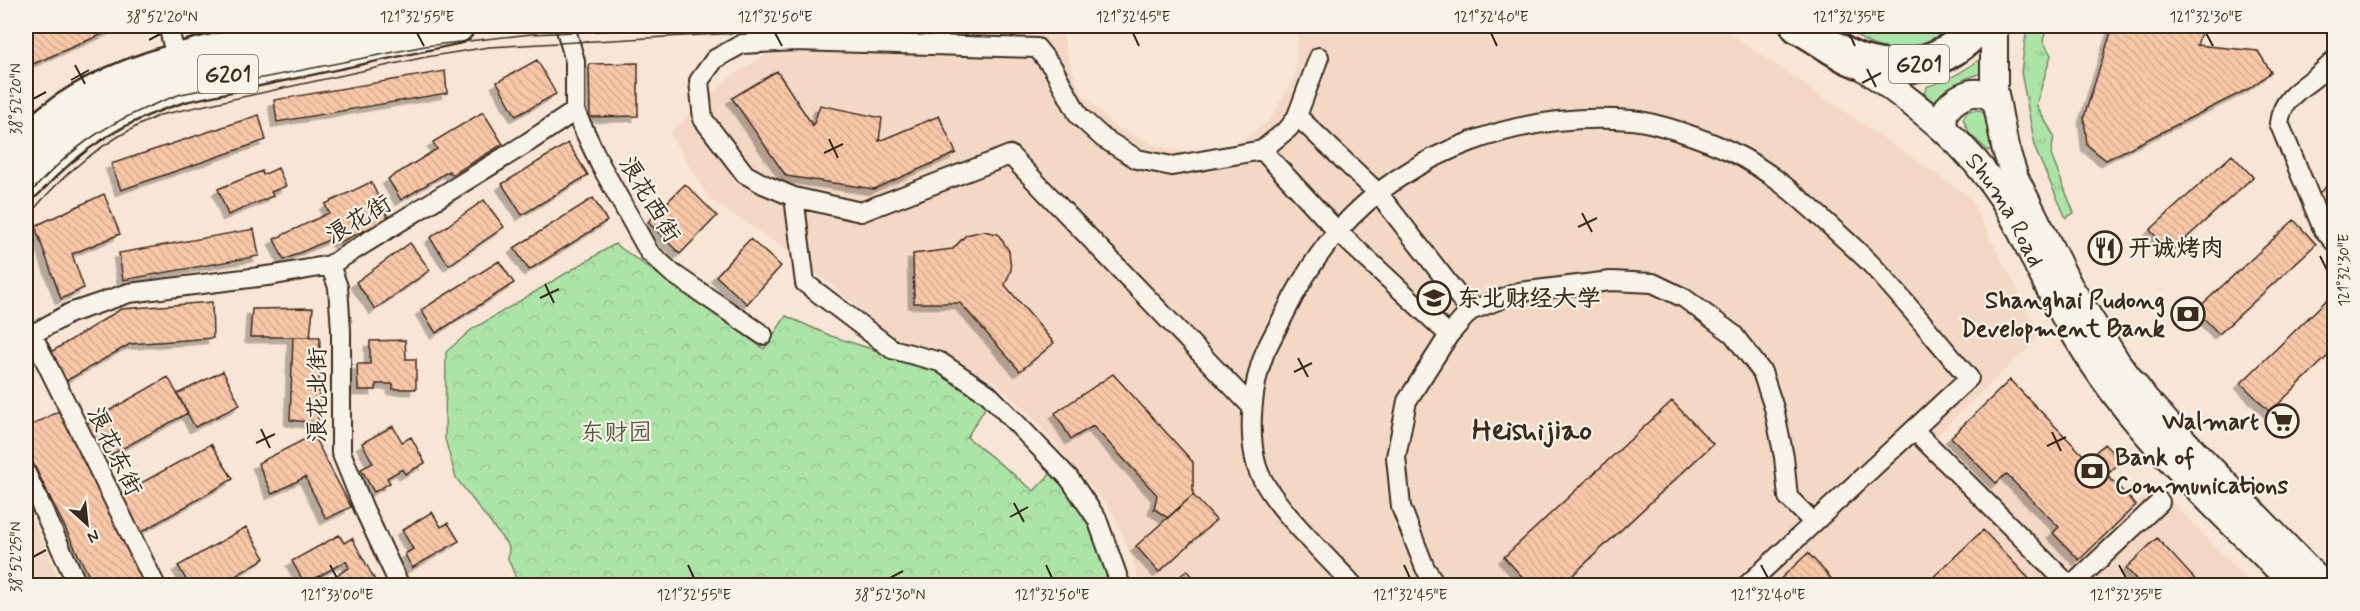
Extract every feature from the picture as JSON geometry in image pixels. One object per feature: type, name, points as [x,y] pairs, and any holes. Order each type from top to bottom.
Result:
[{"type":"highway","name":"G201","points":[[26,142],[56,116],[116,81],[177,61],[343,26]]},
{"type":"highway","name":"G201","points":[[26,182],[72,137],[99,119],[156,92],[184,84],[458,26]]},
{"type":"highway","name":"G201","points":[[1798,26],[1849,57],[1868,64],[1890,68],[1915,65],[1936,58],[1956,47],[1979,26]]},
{"type":"main road","name":"Shuma Road","points":[[1822,26],[1836,46],[1943,127],[1958,140],[1981,167],[2003,198],[2077,339],[2129,413],[2157,446],[2296,585]]},
{"type":"main road","name":"Shuma Road","points":[[1994,26],[1996,102],[2005,147],[2015,178],[2069,285],[2118,364],[2172,429],[2324,585]]},
{"type":"main road","points":[[1943,127],[1944,114],[1962,96],[1975,93],[1985,94],[1996,102]]},
{"type":"street","points":[[168,26],[177,61]]},
{"type":"street","points":[[565,26],[575,61],[575,111]]},
{"type":"street","points":[[1252,407],[1010,156],[861,212],[794,197],[745,174],[703,119],[699,81],[715,59],[742,44],[795,41],[1037,48],[1053,68],[1079,116],[1103,138],[1137,159],[1172,166],[1262,150],[1289,128],[1297,116],[1319,57]]},
{"type":"street","points":[[2334,60],[2325,72],[2286,100],[2280,112],[2279,123],[2323,229],[2334,242]]},
{"type":"street","name":"浪花街","points":[[29,337],[70,313],[129,293],[275,275],[330,265],[528,143],[575,111]]},
{"type":"street","name":"浪花西街","points":[[575,111],[600,164],[649,252],[672,273],[763,335]]},
{"type":"street","points":[[1297,116],[1378,193],[1470,311]]},
{"type":"street","points":[[1354,585],[1278,503],[1258,470],[1253,446],[1252,407],[1265,353],[1296,291],[1337,231],[1378,193],[1413,168],[1468,142],[1521,126],[1575,119],[1633,120],[1695,137],[1733,153],[1792,190],[1869,262],[1969,378],[1746,585]]},
{"type":"street","points":[[1262,150],[1337,231],[1449,335]]},
{"type":"street","points":[[794,197],[805,283],[892,349],[940,362],[988,394],[1069,478],[1097,519],[1121,585]]},
{"type":"street","name":"浪花北街","points":[[330,265],[338,288],[341,330],[341,452],[364,509],[400,585]]},
{"type":"street","points":[[1437,585],[1425,568],[1401,507],[1396,457],[1407,401],[1449,335],[1470,311],[1519,292],[1611,281],[1653,283],[1683,298],[1733,334],[1762,372],[1774,408],[1784,457],[1788,497],[1813,522]]},
{"type":"street","name":"浪花东街","points":[[29,337],[156,585]]},
{"type":"street","points":[[1914,430],[2070,585],[2160,502]]},
{"type":"street","points":[[26,472],[78,585]]},
{"type":"shaded area","name":"东北财经大学","points":[[812,26],[1065,26],[1064,38],[1068,58],[1081,92],[1113,125],[1154,145],[1189,153],[1236,145],[1269,121],[1294,77],[1299,26],[1719,26],[1969,196],[2041,336],[1937,435],[1945,442],[1951,437],[1996,483],[2006,474],[2059,527],[2053,533],[2079,560],[2157,485],[2252,585],[1140,585],[1132,558],[1113,513],[1034,419],[994,381],[941,355],[903,349],[877,323],[815,272],[778,244],[710,200],[669,133],[727,79]]},
{"type":"shaded area","points":[[26,505],[62,585],[26,585]]},
{"type":"green space","points":[[1848,26],[1954,26],[1944,37],[1931,44],[1916,49],[1901,50],[1886,49],[1871,44],[1858,37]]},
{"type":"green space","points":[[2027,26],[2047,26],[2043,41],[2051,55],[2036,105],[2054,136],[2051,155],[2074,213],[2066,218],[2036,151],[2021,72]]},
{"type":"green space","points":[[1980,59],[1987,62],[1987,71],[1965,79],[1932,102],[1924,93],[1928,86],[1955,76]]},
{"type":"green space","points":[[1980,110],[1987,117],[1994,147],[1988,151],[1969,133],[1963,118],[1968,111]]},
{"type":"green space","name":"东财园","points":[[615,244],[764,349],[786,316],[831,336],[940,371],[987,405],[967,437],[1034,491],[1055,469],[1089,524],[1102,553],[1112,585],[519,585],[508,559],[509,547],[456,478],[445,439],[446,352],[471,330]]},
{"type":"building","points":[[26,26],[121,26],[26,67]]},
{"type":"building","points":[[2113,26],[2203,26],[2197,45],[2258,51],[2271,72],[2250,88],[2106,160],[2087,145],[2084,117]]},
{"type":"building","points":[[537,60],[556,94],[516,116],[497,82]]},
{"type":"building","points":[[638,63],[638,116],[590,117],[589,64]]},
{"type":"building","points":[[445,71],[447,93],[277,122],[274,100]]},
{"type":"building","points":[[777,71],[813,126],[820,105],[882,118],[879,141],[939,116],[956,153],[874,189],[786,176],[732,98]]},
{"type":"building","points":[[483,112],[503,144],[452,175],[449,171],[401,200],[388,179],[437,149],[433,142]]},
{"type":"building","points":[[259,115],[266,140],[121,190],[111,164]]},
{"type":"building","points":[[568,143],[588,175],[522,215],[502,184]]},
{"type":"building","points":[[2232,155],[2253,177],[2171,252],[2150,230]]},
{"type":"building","points":[[278,168],[286,186],[271,192],[273,196],[228,215],[218,189],[262,171],[263,175]]},
{"type":"building","points":[[2334,179],[2334,214],[2317,195]]},
{"type":"building","points":[[371,182],[389,219],[338,243],[335,237],[284,260],[274,239],[329,213],[325,204]]},
{"type":"building","points":[[685,184],[717,216],[680,254],[648,222]]},
{"type":"building","points":[[104,194],[120,234],[72,254],[84,288],[61,299],[35,226]]},
{"type":"building","points":[[593,198],[607,221],[529,270],[514,248]]},
{"type":"building","points":[[484,200],[504,227],[449,265],[430,238]]},
{"type":"building","points":[[2294,220],[2316,244],[2219,334],[2196,310]]},
{"type":"building","points":[[254,229],[259,256],[123,280],[119,253]]},
{"type":"building","points":[[983,231],[998,234],[1009,251],[1011,270],[1005,285],[1054,343],[1020,371],[960,303],[914,303],[913,254],[953,249],[966,235]]},
{"type":"building","points":[[750,239],[781,266],[747,304],[716,276]]},
{"type":"building","points":[[410,243],[430,270],[375,309],[356,282]]},
{"type":"building","points":[[499,261],[514,283],[436,333],[421,310]]},
{"type":"building","points":[[2334,293],[2334,350],[2270,412],[2241,383]]},
{"type":"building","points":[[212,302],[213,338],[130,344],[66,381],[51,352],[121,309]]},
{"type":"building","points":[[313,308],[310,337],[250,337],[252,309]]},
{"type":"building","points":[[293,337],[320,337],[318,423],[290,420]]},
{"type":"building","points":[[405,340],[406,359],[416,359],[416,389],[393,389],[393,384],[376,384],[376,390],[358,390],[357,364],[370,364],[370,341]]},
{"type":"building","points":[[223,371],[240,405],[195,427],[177,394]]},
{"type":"building","points":[[1113,374],[1193,462],[1193,495],[1168,518],[1154,509],[1157,495],[1093,426],[1071,439],[1055,413]]},
{"type":"building","points":[[168,377],[188,413],[103,459],[84,425]]},
{"type":"building","points":[[2010,380],[2088,460],[2104,444],[2121,461],[2107,475],[2136,505],[2079,560],[2053,533],[2059,527],[2006,474],[1996,483],[1951,437]]},
{"type":"building","points":[[1672,401],[1713,444],[1561,586],[1531,586],[1504,557]]},
{"type":"building","points":[[59,411],[147,586],[94,586],[26,449],[26,428]]},
{"type":"building","points":[[393,426],[402,442],[411,437],[425,463],[405,474],[402,469],[387,478],[390,483],[374,492],[361,469],[373,463],[362,443]]},
{"type":"building","points":[[313,435],[351,507],[326,519],[305,477],[272,494],[258,463]]},
{"type":"building","points":[[211,444],[233,479],[138,534],[118,496]]},
{"type":"building","points":[[1193,495],[1216,520],[1159,572],[1136,546]]},
{"type":"building","points":[[432,512],[441,527],[448,523],[459,541],[412,568],[405,554],[413,549],[402,530]]},
{"type":"building","points":[[246,527],[265,558],[219,586],[190,586],[178,566]]},
{"type":"building","points":[[1983,530],[2036,586],[1924,586]]},
{"type":"building","points":[[339,535],[344,543],[352,538],[378,586],[361,586],[357,580],[347,586],[341,586],[335,576],[349,568],[346,561],[305,584],[292,561]]},
{"type":"building","points":[[2157,538],[2201,586],[2142,586],[2126,568]]},
{"type":"building","points":[[1808,553],[1838,586],[1773,586]]},
{"type":"building","points":[[1187,570],[1201,586],[1170,586]]},
{"type":"tram line","points":[[26,198],[61,162],[96,135],[134,113],[181,94],[425,46],[531,34],[700,26]]},
{"type":"tram line","points":[[26,219],[55,186],[86,158],[121,135],[160,115],[426,57],[489,47],[755,32],[783,26]]},
{"type":"place","name":"开诚烤肉","points":[[2105,248]]},
{"type":"place","name":"东北财经大学","points":[[1434,298]]},
{"type":"place","name":"Shanghai Pudong Development Bank","points":[[2188,314]]},
{"type":"place","name":"Walmart","points":[[2282,421]]},
{"type":"place","name":"Bank of Communications","points":[[2092,471]]},
{"type":"district","name":"Heishijiao","points":[[1532,429]]}]
